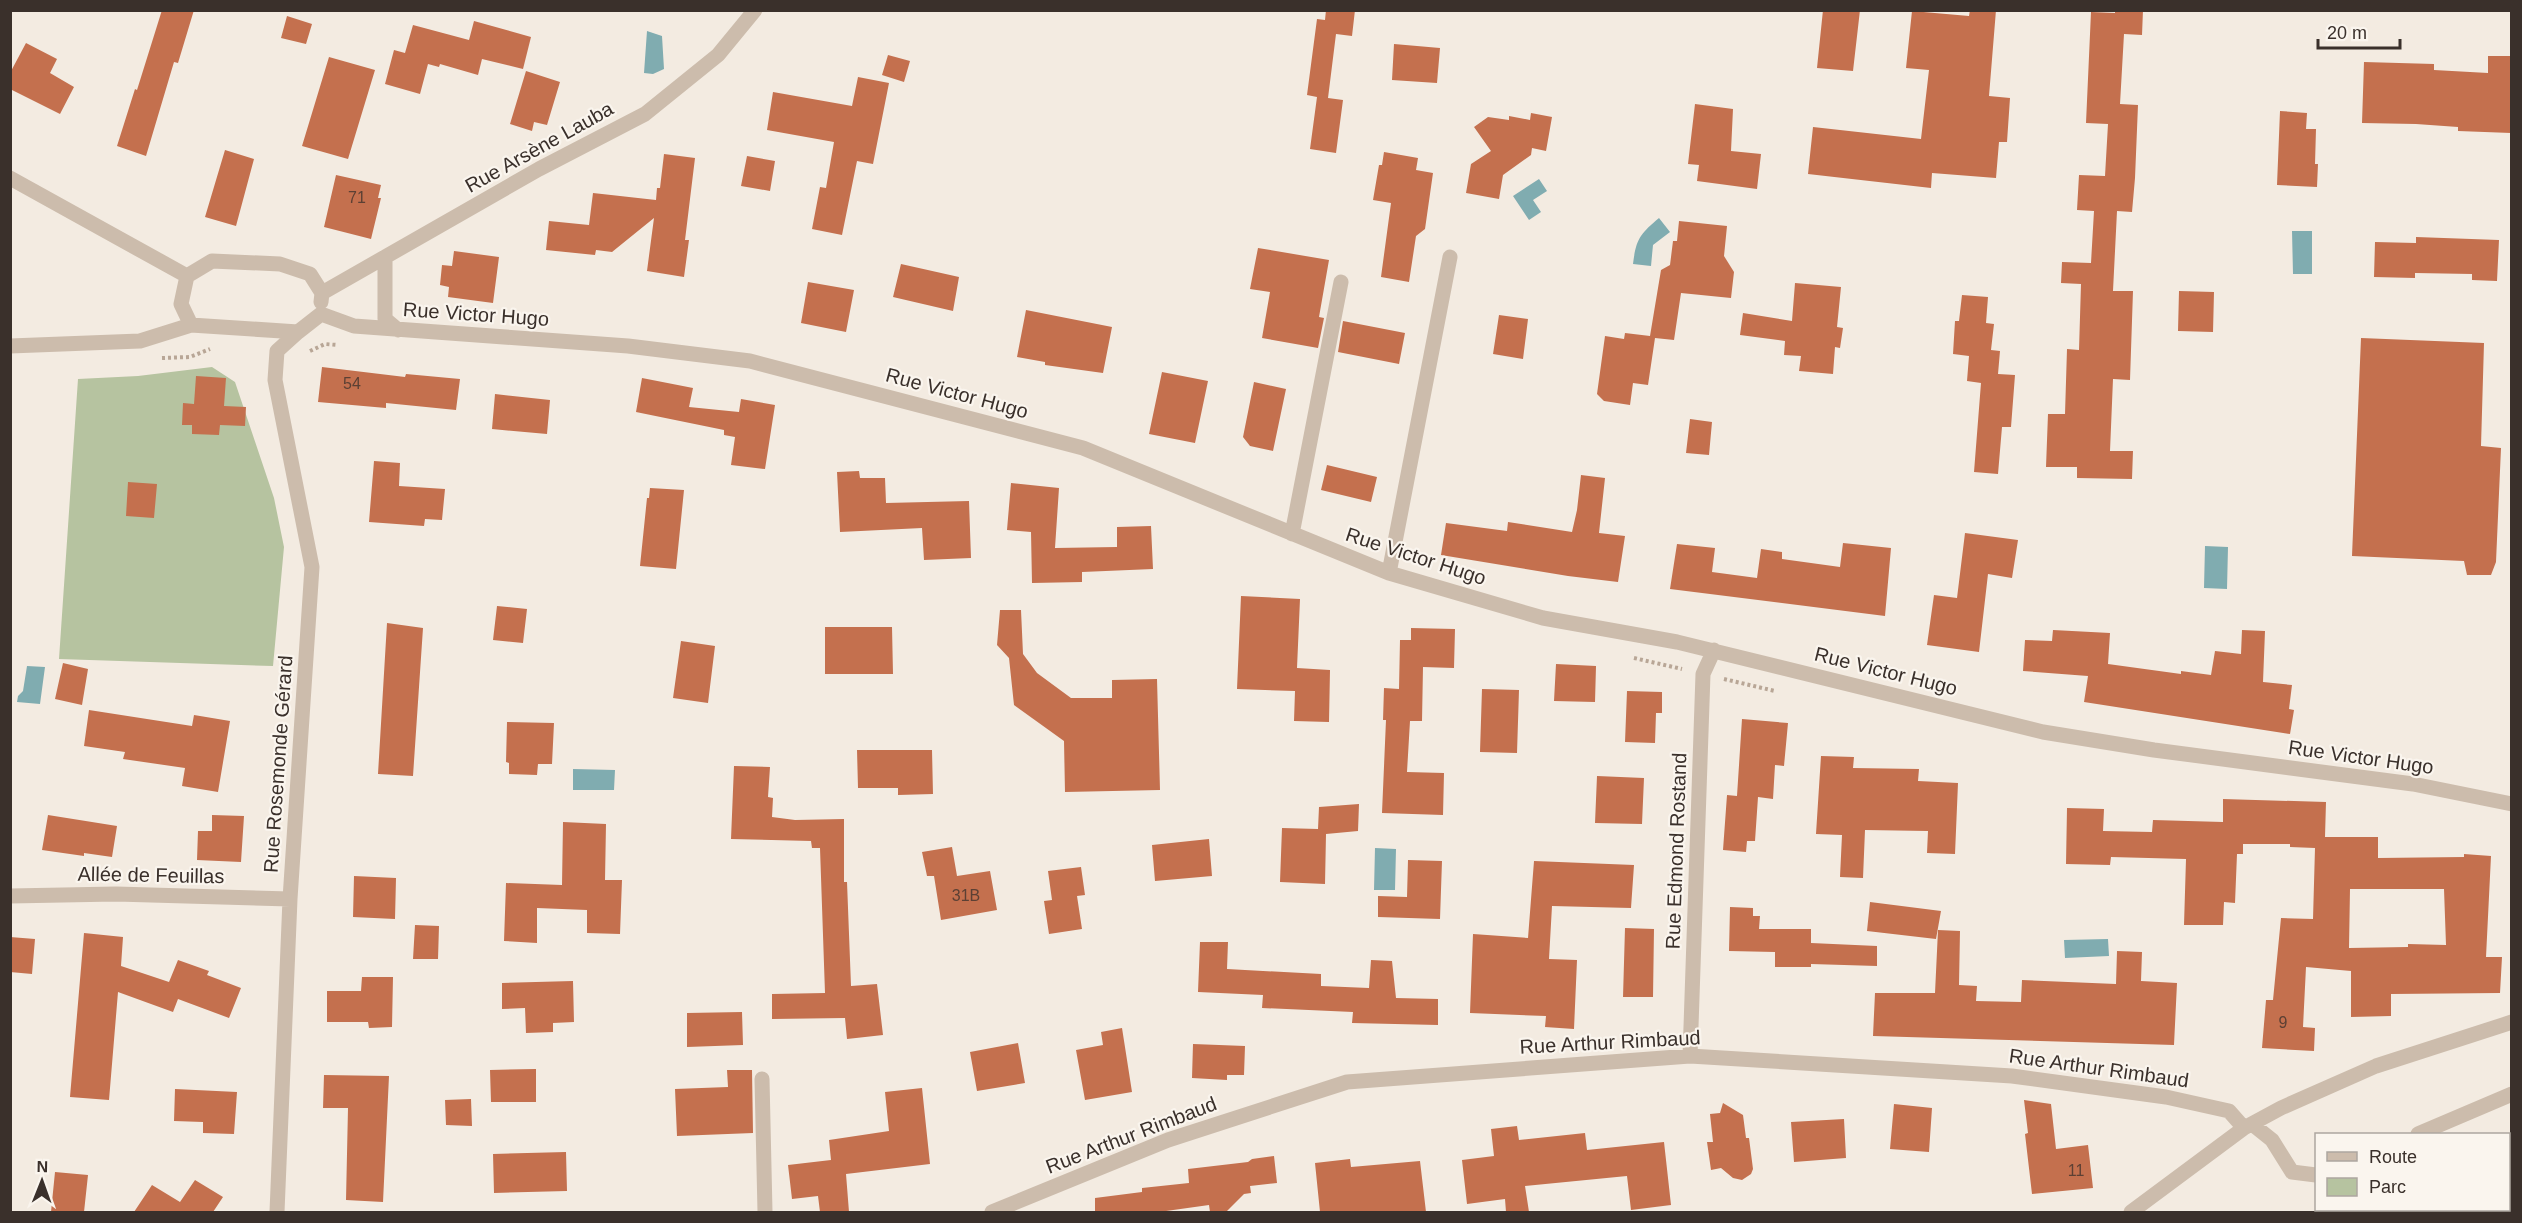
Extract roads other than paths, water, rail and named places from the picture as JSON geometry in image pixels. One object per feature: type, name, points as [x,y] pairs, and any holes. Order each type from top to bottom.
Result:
[{"type":"street","name":"Rue Arsène Lauba","points":[[322,293],[539,170],[645,114],[718,55],[755,10]]},
{"type":"street","points":[[10,177],[187,276]]},
{"type":"street","points":[[385,257],[385,319],[399,330]]},
{"type":"street","points":[[1389,573],[1450,257]]},
{"type":"street","points":[[191,325],[181,304],[187,276],[212,261],[280,264],[310,274],[322,293],[321,314]]},
{"type":"street","points":[[1292,534],[1341,282]]},
{"type":"street","name":"Rue Victor Hugo","points":[[321,314],[354,326],[628,346],[750,361],[1083,448],[1389,573],[1543,618],[1714,650],[2043,732],[2154,750],[2413,784],[2511,804]]},
{"type":"street","name":"Rue Rosemonde Gérard","points":[[277,1212],[290,899],[312,567],[274,380],[277,351],[321,314]]},
{"type":"street","points":[[10,346],[140,341],[191,325],[298,332]]},
{"type":"street","name":"Rue Edmond Rostand","points":[[1690,1056],[1703,674],[1714,650]]},
{"type":"street","name":"Allée de Feuillas","points":[[10,896],[116,894],[290,899]]},
{"type":"street","points":[[2130,1212],[2248,1126],[2282,1108],[2376,1066],[2511,1022]]},
{"type":"street","name":"Rue Arthur Rimbaud","points":[[992,1212],[1168,1140],[1347,1082],[1690,1056],[2012,1076],[2166,1097],[2229,1110],[2248,1126],[2272,1140],[2292,1172],[2315,1175]]},
{"type":"street","points":[[762,1079],[765,1212]]},
{"type":"street","points":[[2420,1133],[2511,1094]]},
{"type":"water","points":[[647,31],[662,36],[664,69],[653,74],[644,73]]},
{"type":"water","points":[[1539,179],[1547,191],[1533,200],[1541,212],[1529,220],[1513,196]]},
{"type":"water","points":[[1659,218],[1670,232],[1653,245],[1651,266],[1633,264],[1640,238],[1647,228]]},
{"type":"water","points":[[2292,231],[2312,231],[2312,274],[2293,274]]},
{"type":"water","points":[[2205,546],[2228,547],[2227,589],[2204,588]]},
{"type":"water","points":[[27,666],[45,667],[40,704],[17,702],[18,696],[23,691]]},
{"type":"water","points":[[573,769],[615,770],[614,790],[573,790]]},
{"type":"water","points":[[1375,848],[1396,849],[1395,890],[1374,890]]},
{"type":"water","points":[[2108,939],[2109,956],[2065,958],[2064,940]]}]
